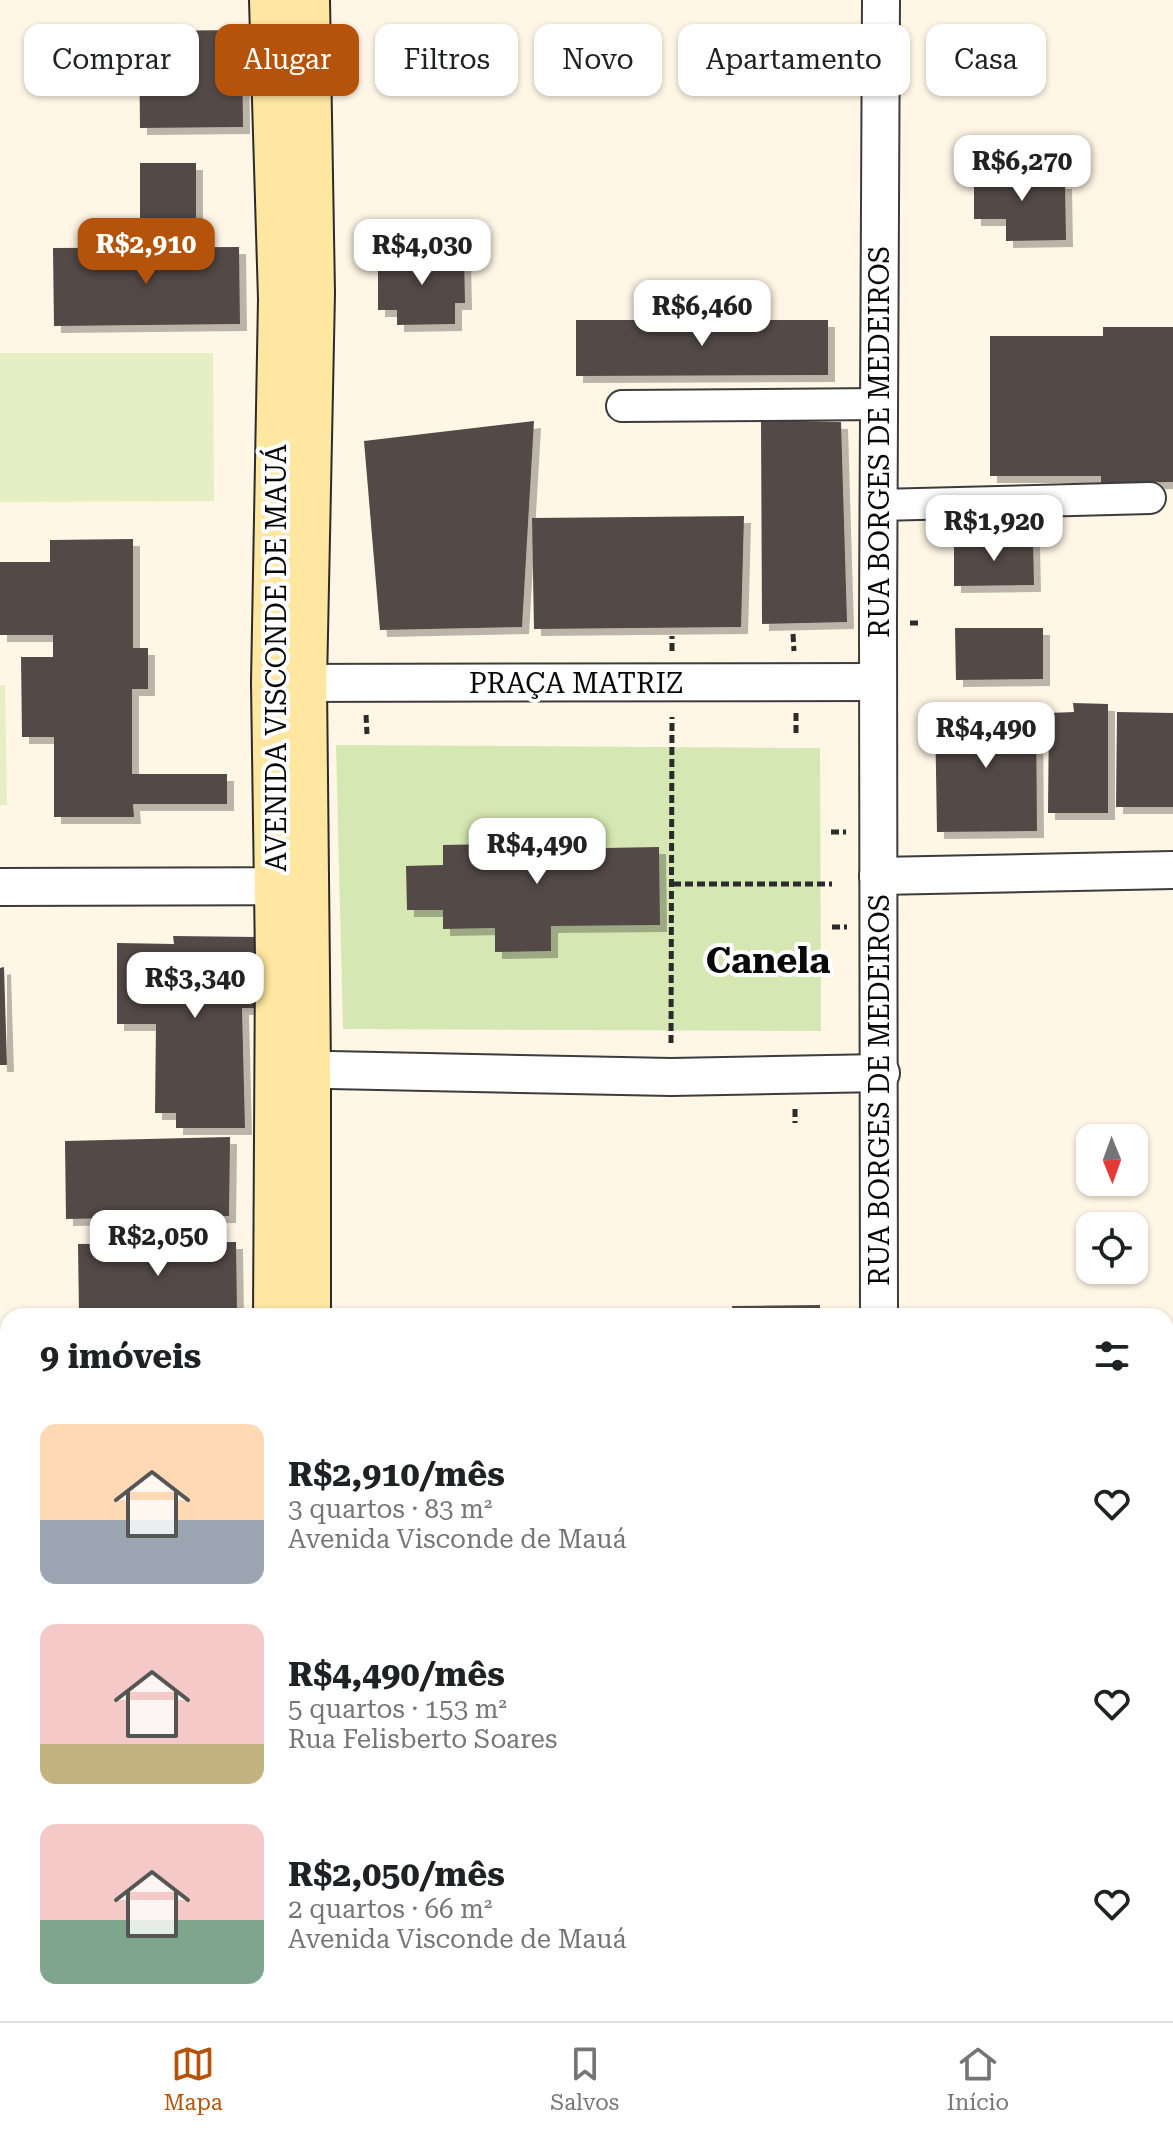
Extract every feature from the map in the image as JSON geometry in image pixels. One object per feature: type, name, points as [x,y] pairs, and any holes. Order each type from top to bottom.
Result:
[{"type":"main road","name":"AVENIDA VISCONDE DE MAUÁ","points":[[271,0],[289,683],[293,1070],[308,1308]]},
{"type":"main road","name":"AVENIDA VISCONDE DE MAUÁ","points":[[289,683],[313,293],[308,0]]},
{"type":"main road","name":"AVENIDA VISCONDE DE MAUÁ","points":[[276,1308],[293,1070]]},
{"type":"street","name":"RUA BORGES DE MEDEIROS","points":[[879,1308],[881,0]]},
{"type":"street","points":[[622,406],[880,404]]},
{"type":"street","points":[[879,505],[1150,498]]},
{"type":"street","name":"PRAÇA MATRIZ","points":[[289,683],[878,682]]},
{"type":"street","points":[[878,876],[1173,870]]},
{"type":"street","points":[[0,887],[290,886]]},
{"type":"street","points":[[293,1070],[671,1077],[881,1073]]},
{"type":"path","points":[[671,683],[671,1077]]},
{"type":"path","points":[[673,884],[832,884]]},
{"type":"green space","points":[[0,353],[213,353],[214,501],[0,502]]},
{"type":"green space","points":[[0,685],[5,685],[7,805],[0,805]]},
{"type":"green space","points":[[336,745],[820,748],[821,1031],[343,1029]]},
{"type":"building","points":[[199,30],[215,30],[215,96],[243,96],[243,127],[140,128],[140,96],[199,96]]},
{"type":"building","points":[[140,163],[196,163],[196,222],[140,223]]},
{"type":"building","points":[[1006,165],[1039,165],[1039,182],[1065,182],[1066,240],[1006,241],[1006,219],[974,219],[974,172],[1007,172]]},
{"type":"building","points":[[239,247],[240,324],[54,326],[53,248]]},
{"type":"building","points":[[464,253],[465,303],[455,303],[455,324],[397,325],[397,310],[378,310],[378,254]]},
{"type":"building","points":[[576,320],[828,320],[828,375],[576,376]]},
{"type":"building","points":[[1103,327],[1173,327],[1173,482],[1101,483],[1101,476],[990,476],[990,336],[1103,336]]},
{"type":"building","points":[[761,420],[841,422],[847,622],[762,624]]},
{"type":"building","points":[[534,421],[522,627],[380,630],[364,441]]},
{"type":"building","points":[[744,516],[741,627],[534,629],[532,518]]},
{"type":"building","points":[[133,539],[133,648],[148,648],[148,689],[132,689],[132,774],[227,774],[227,804],[133,804],[134,817],[54,817],[54,737],[22,737],[21,657],[53,657],[53,635],[0,635],[0,562],[50,562],[50,540]]},
{"type":"building","points":[[1033,540],[1034,585],[954,586],[954,541]]},
{"type":"building","points":[[955,628],[1043,628],[1043,679],[956,680]]},
{"type":"building","points":[[1073,703],[1108,704],[1108,813],[1048,813],[1049,713],[1074,712]]},
{"type":"building","points":[[1036,707],[1037,831],[937,832],[935,709]]},
{"type":"building","points":[[1117,712],[1173,713],[1173,807],[1116,807]]},
{"type":"building","points":[[551,819],[551,849],[659,847],[660,925],[551,926],[551,951],[495,952],[495,928],[443,929],[443,910],[407,910],[406,866],[443,865],[443,845],[496,844],[496,820]]},
{"type":"building","points":[[173,936],[267,937],[267,1008],[242,1008],[245,1128],[176,1128],[176,1113],[155,1113],[156,1024],[117,1024],[117,943],[174,944]]},
{"type":"building","points":[[4,967],[7,1065],[0,1065],[0,968]]},
{"type":"building","points":[[230,1137],[229,1216],[66,1219],[65,1141]]},
{"type":"building","points":[[236,1242],[237,1308],[79,1308],[78,1244]]},
{"type":"building","points":[[820,1305],[820,1308],[732,1308]]},
{"type":"district","name":"Canela","points":[[768,961]]}]
